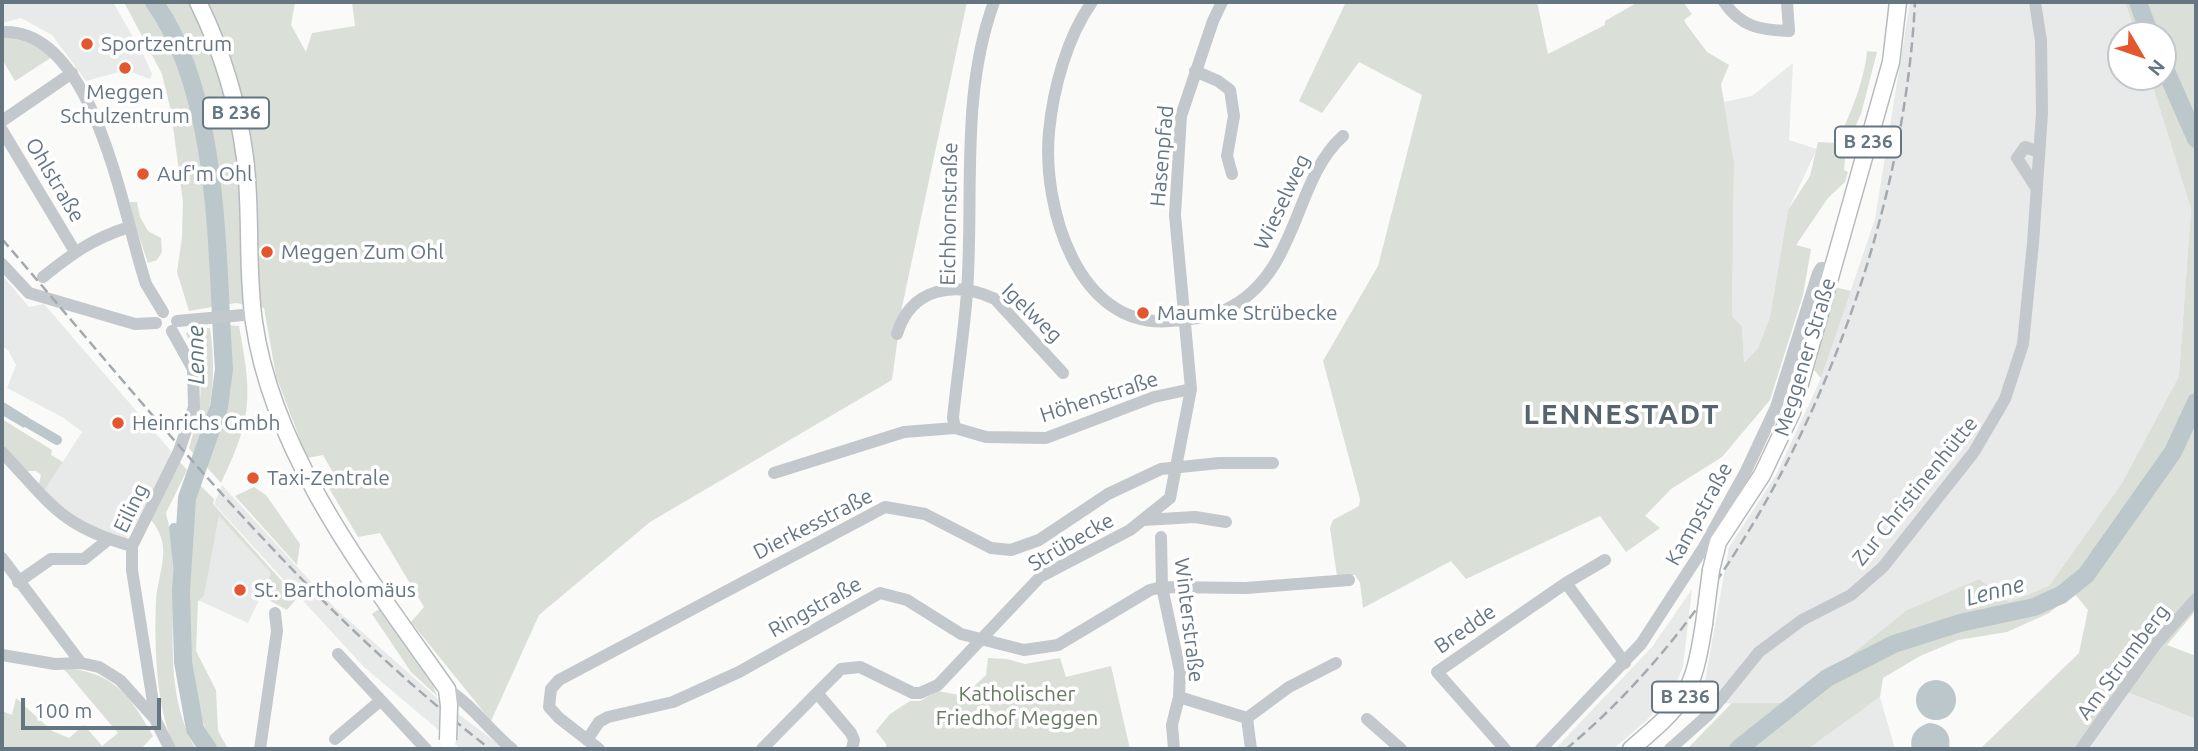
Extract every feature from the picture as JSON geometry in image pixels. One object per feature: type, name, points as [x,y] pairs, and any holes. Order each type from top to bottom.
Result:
[{"type":"main road","name":"B 236","points":[[198,2],[220,54],[238,121],[245,160],[248,230],[246,314],[268,381],[303,467],[357,558],[453,698]]},
{"type":"main road","name":"Meggener Straße","points":[[1630,749],[1689,690],[1695,676],[1711,570],[1718,542],[1762,475],[1792,412],[1891,62],[1898,7]]},
{"type":"main road","points":[[448,745],[453,698]]},
{"type":"street","name":"Eichhornstraße","points":[[955,428],[953,418],[967,291],[969,150],[974,89],[982,44],[994,2]]},
{"type":"street","name":"Wieselweg","points":[[1092,2],[1066,56],[1049,131],[1054,197],[1066,242],[1087,285],[1108,304],[1142,320],[1184,320],[1214,315],[1229,308],[1266,276],[1294,228],[1326,153],[1343,136]]},
{"type":"street","name":"Hasenpfad","points":[[1184,320],[1175,215],[1181,116],[1222,2]]},
{"type":"street","points":[[1724,2],[1732,14],[1753,28],[1789,31],[1787,2]]},
{"type":"street","name":"Zur Christinenhütte","points":[[1670,749],[1708,715],[1759,652],[1802,620],[1851,595],[1883,566],[1988,431],[2005,399],[2023,344],[2037,190],[2041,41],[2035,2]]},
{"type":"street","points":[[2,32],[24,34],[46,43],[72,73],[86,95],[159,317],[160,331],[180,324],[246,314]]},
{"type":"street","points":[[1195,71],[1218,81],[1230,90],[1234,116],[1227,156],[1232,174]]},
{"type":"street","name":"Ohlstraße","points":[[2,121],[72,73]]},
{"type":"street","name":"Ohlstraße","points":[[2,131],[74,250]]},
{"type":"street","points":[[2037,190],[2017,158],[2025,147],[2039,152]]},
{"type":"street","name":"Ohlstraße","points":[[43,277],[74,250],[98,237],[129,227]]},
{"type":"street","points":[[2,264],[29,293],[135,324],[172,313],[180,324]]},
{"type":"street","name":"Kampstraße","points":[[1541,749],[1625,663],[1684,581],[1745,473],[1788,374],[1818,272],[1821,268],[1832,270]]},
{"type":"street","points":[[897,334],[903,315],[924,297],[938,291],[967,291]]},
{"type":"street","name":"Igelweg","points":[[967,291],[995,299],[1062,373]]},
{"type":"street","name":"Strübecke","points":[[817,693],[841,669],[860,667],[913,693],[920,693],[938,685],[1040,577],[1143,520],[1170,498],[1191,389],[1184,320]]},
{"type":"street","name":"Eiling","points":[[169,747],[156,721],[145,640],[135,603],[132,546],[179,451],[194,407],[193,369],[180,324]]},
{"type":"street","name":"Höhenstraße","points":[[775,473],[904,432],[955,428],[986,437],[1046,438],[1154,397],[1191,389]]},
{"type":"street","points":[[2,452],[53,508],[78,527],[132,546]]},
{"type":"street","points":[[1177,468],[1219,463],[1273,463]]},
{"type":"street","name":"Dierkesstraße","points":[[599,749],[550,707],[551,689],[559,680],[885,506],[925,514],[991,548],[1011,550],[1040,540],[1079,512],[1136,480],[1161,469],[1177,468]]},
{"type":"street","points":[[1143,520],[1195,517],[1226,522]]},
{"type":"street","name":"Winterstraße","points":[[1161,537],[1162,587],[1180,671],[1180,697],[1172,725],[1174,749]]},
{"type":"street","points":[[18,582],[51,559],[84,559],[109,539]]},
{"type":"street","points":[[2,558],[82,663]]},
{"type":"street","name":"Bredde","points":[[1505,749],[1437,672],[1566,583],[1605,560]]},
{"type":"street","name":"Ringstraße","points":[[587,740],[599,722],[608,717],[673,702],[739,672],[880,593],[907,600],[961,634],[1024,650],[1058,645],[1150,590],[1162,587],[1245,588],[1349,580]]},
{"type":"street","points":[[1566,583],[1625,663]]},
{"type":"street","name":"Am Strumberg","points":[[2081,749],[2156,644],[2196,599]]},
{"type":"street","points":[[260,749],[277,631],[275,613]]},
{"type":"street","points":[[338,654],[426,749]]},
{"type":"street","points":[[2,655],[55,664],[82,663],[99,667],[120,680],[156,721]]},
{"type":"street","points":[[1247,718],[1289,687],[1336,663]]},
{"type":"street","points":[[762,749],[817,693],[851,733],[854,740],[852,749]]},
{"type":"street","points":[[1180,697],[1247,718]]},
{"type":"street","points":[[453,698],[512,749]]},
{"type":"street","points":[[335,739],[380,701]]},
{"type":"street","points":[[1247,718],[1251,749]]},
{"type":"street","points":[[1367,719],[1401,749]]},
{"type":"shaded area","points":[[2,2],[113,2],[145,58],[152,74],[150,79],[126,70],[86,81],[52,35],[21,18],[2,23]]},
{"type":"shaded area","points":[[1910,2],[2125,2],[2131,21],[2107,21],[2107,91],[2154,91],[2191,209],[2179,376],[2122,483],[2049,586],[2009,602],[1979,579],[1907,610],[1791,704],[1701,703],[1729,547],[1776,475],[1821,378],[1875,219]]},
{"type":"shaded area","points":[[1793,63],[1789,140],[1817,149],[1788,210],[1770,317],[1758,348],[1744,364],[1742,326],[1732,316],[1734,163],[1724,102],[1752,96]]},
{"type":"shaded area","name":"Heinrichs Gmbh","points":[[2,275],[29,307],[44,304],[171,451],[166,467],[128,537],[122,539],[87,527],[44,491],[82,432],[64,418],[7,388],[16,365],[8,350],[2,346]]},
{"type":"shaded area","points":[[2,401],[29,418],[24,428],[2,415]]},
{"type":"shaded area","points":[[222,485],[336,609],[437,698],[505,749],[461,749],[364,667],[214,504]]},
{"type":"shaded area","points":[[219,515],[272,573],[248,623],[198,600],[204,596]]},
{"type":"shaded area","points":[[1692,589],[1683,667],[1673,690],[1646,721],[1613,749],[1555,749],[1652,647]]},
{"type":"shaded area","points":[[1936,680],[1950,686],[1956,700],[1950,714],[1936,720],[1922,714],[1916,700],[1922,686]]},
{"type":"shaded area","points":[[2127,692],[2196,719],[2196,749],[2083,749]]},
{"type":"shaded area","points":[[1880,697],[1895,749],[1808,749]]},
{"type":"shaded area","points":[[1929,723],[1939,725],[1946,731],[1949,749],[1912,749],[1914,733]]},
{"type":"green space","points":[[124,2],[295,2],[291,25],[306,52],[312,33],[355,26],[352,2],[967,2],[902,307],[892,380],[650,522],[539,615],[491,721],[411,622],[424,607],[380,533],[358,537],[326,483],[335,476],[323,455],[307,458],[276,376],[264,308],[236,303],[189,311],[177,272],[183,202],[171,111],[162,74]]},
{"type":"green space","points":[[1343,2],[1537,2],[1548,54],[1605,25],[1605,21],[1638,2],[1683,2],[1692,14],[1684,20],[1686,24],[1707,52],[1729,65],[1721,84],[1734,163],[1732,316],[1742,326],[1744,363],[1758,348],[1770,317],[1788,210],[1810,176],[1818,142],[1836,143],[1841,133],[1860,86],[1867,51],[1877,52],[1861,114],[1846,147],[1844,170],[1848,172],[1845,182],[1828,198],[1796,245],[1811,249],[1803,295],[1770,400],[1722,457],[1671,489],[1645,516],[1660,528],[1626,552],[1600,516],[1466,579],[1451,561],[1363,608],[1360,583],[1355,575],[1337,576],[1330,528],[1333,520],[1359,506],[1360,499],[1323,361],[1378,266],[1422,95],[1359,62],[1322,113],[1299,101],[1345,4]]},
{"type":"green space","points":[[2125,2],[2196,2],[2196,591],[2077,749],[1980,749],[2079,653],[2088,610],[2074,593],[2049,613],[2007,632],[1958,640],[1920,656],[1883,678],[1880,697],[1808,749],[1687,749],[1732,703],[1791,703],[1907,610],[1979,579],[2009,602],[2049,586],[2122,483],[2179,376],[2191,209],[2154,91],[2177,91],[2177,21],[2131,21]]},
{"type":"green space","points":[[2,34],[18,35],[52,57],[15,81],[2,59]]},
{"type":"green space","points":[[127,202],[137,202],[140,217],[148,231],[161,238],[162,252],[157,260],[148,263]]},
{"type":"green space","points":[[1835,287],[1851,291],[1821,378],[1814,370]]},
{"type":"green space","points":[[225,325],[239,326],[246,371],[247,406],[239,440],[221,483],[205,465],[225,396],[228,363]]},
{"type":"green space","points":[[210,328],[212,393],[195,456],[189,448],[201,391],[197,365],[186,334],[188,331]]},
{"type":"green space","points":[[2,419],[52,450],[51,455],[63,462],[44,491],[39,484],[41,475],[36,471],[26,471],[2,444]]},
{"type":"green space","points":[[179,461],[187,470],[166,513],[173,572],[173,663],[176,693],[183,721],[196,749],[176,749],[169,734],[160,698],[156,657],[156,601],[163,550],[158,530],[151,520]]},
{"type":"green space","points":[[198,483],[214,499],[213,504],[297,598],[287,610],[263,597],[271,573],[219,516],[204,596],[198,601],[196,651],[216,690],[218,731],[228,749],[217,749],[211,739],[199,711],[193,684],[188,594],[191,531]]},
{"type":"green space","points":[[254,487],[266,495],[300,544],[297,565],[235,496]]},
{"type":"green space","points":[[2196,603],[2196,610],[2167,645],[2196,656],[2196,719],[2127,692],[2150,658]]},
{"type":"green space","points":[[379,609],[433,685],[437,696],[411,672],[372,614]]},
{"type":"green space","name":"Katholischer Friedhof Meggen","points":[[988,658],[1025,664],[1060,658],[1066,677],[1111,666],[1130,749],[886,749],[886,744],[876,731],[890,714],[910,701],[920,701],[938,691],[964,696],[986,675]]},
{"type":"green space","points":[[63,668],[81,670],[108,680],[136,708],[153,736],[141,749],[2,749],[2,711],[12,715],[16,698],[52,731],[69,738],[84,725],[102,746],[118,733]]},
{"type":"waterway","name":"Lenne","points":[[154,2],[176,40],[192,83],[211,178],[216,228],[224,369],[219,407],[187,498],[181,591],[183,662],[195,729],[208,749]]},
{"type":"waterway","name":"Lenne","points":[[2138,2],[2145,21]]},
{"type":"waterway","name":"Lenne","points":[[2175,91],[2196,139]]},
{"type":"waterway","name":"Lenne","points":[[1738,749],[1827,678],[1894,644],[1960,623],[2034,607],[2061,595],[2086,575],[2173,452],[2196,402]]},
{"type":"waterway","points":[[2,408],[57,440]]},
{"type":"waterway","points":[[174,528],[181,591]]},
{"type":"railway","points":[[1566,749],[1639,679],[1705,598],[1763,507],[1812,410],[1853,308],[1884,205],[1905,102],[1915,2]]},
{"type":"railway","points":[[2,239],[174,440],[294,571],[356,633],[422,693],[490,749]]},
{"type":"place","name":"Sportzentrum","points":[[87,44]]},
{"type":"place","name":"Meggen Schulzentrum","points":[[125,68]]},
{"type":"place","name":"Auf'm Ohl","points":[[143,174]]},
{"type":"place","name":"Meggen Zum Ohl","points":[[267,252]]},
{"type":"place","name":"Maumke Strübecke","points":[[1143,313]]},
{"type":"place","name":"Heinrichs Gmbh","points":[[118,423]]},
{"type":"place","name":"Taxi-Zentrale","points":[[253,478]]},
{"type":"place","name":"St. Bartholomäus","points":[[240,590]]},
{"type":"district","name":"LENNESTADT","points":[[1622,415]]}]
